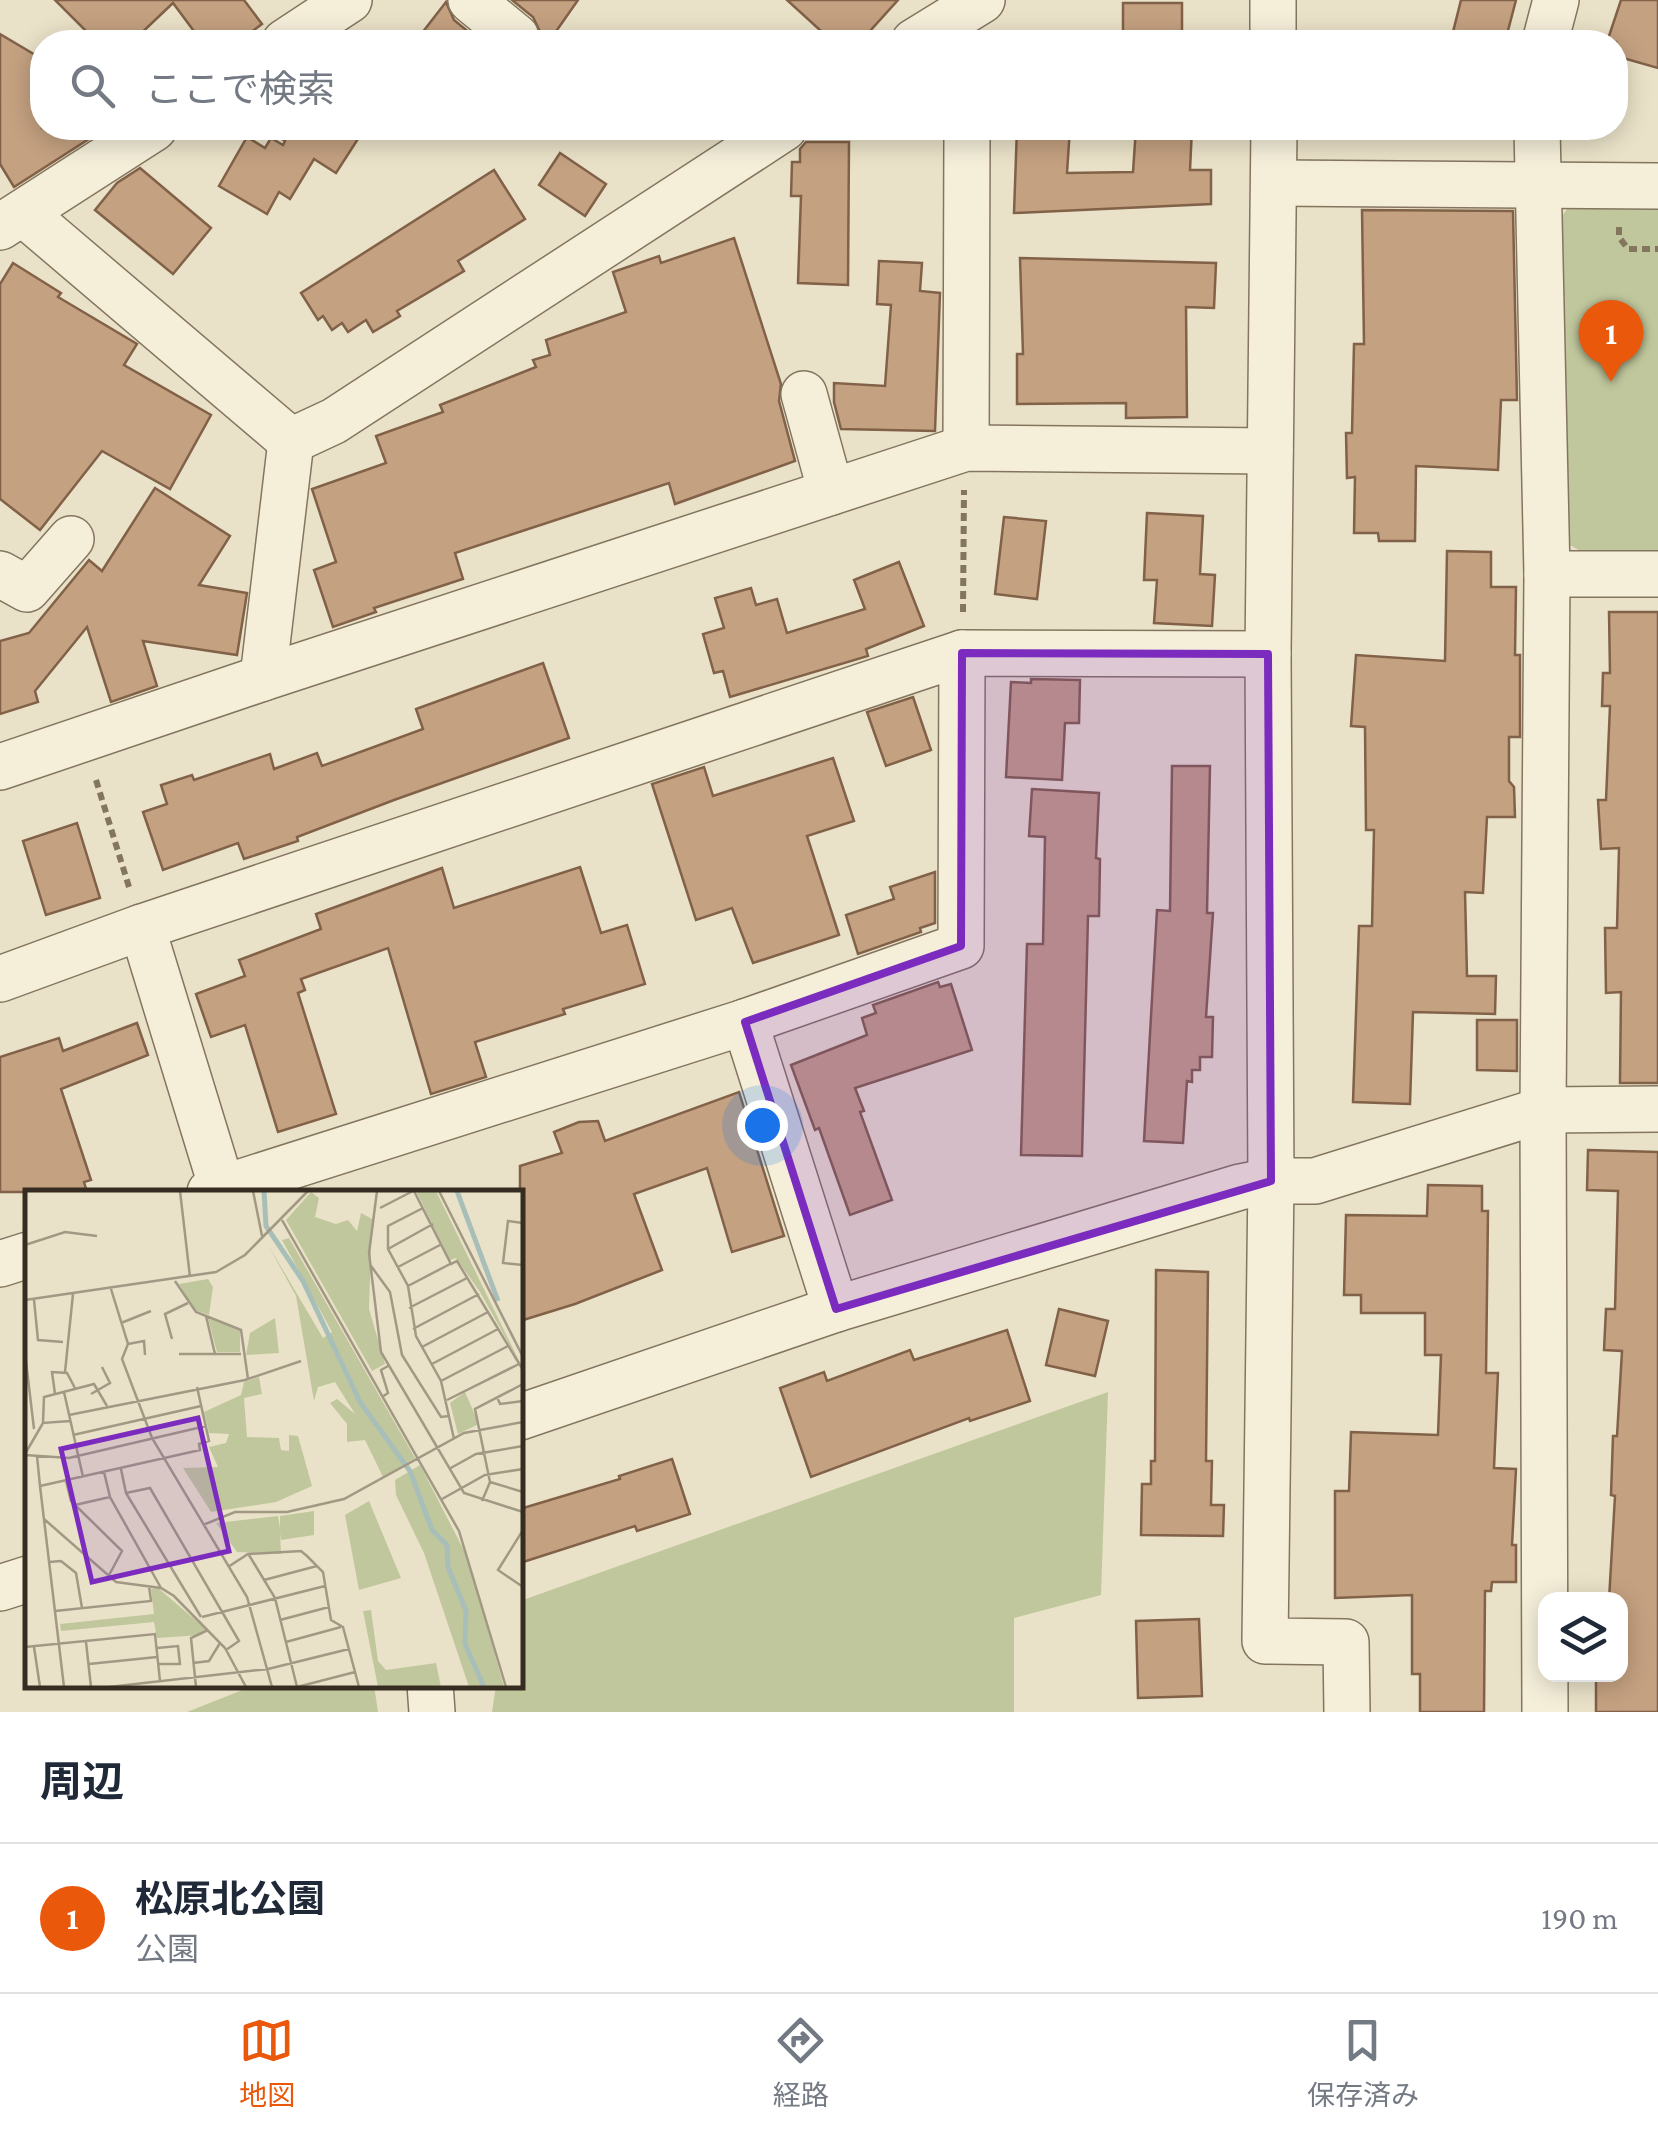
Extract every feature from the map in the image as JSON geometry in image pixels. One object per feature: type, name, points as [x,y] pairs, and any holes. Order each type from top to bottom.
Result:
[{"type":"street","points":[[303,28],[349,0]]},
{"type":"street","points":[[471,0],[508,30]]},
{"type":"street","points":[[1272,0],[1273,30]]},
{"type":"street","points":[[1547,30],[1556,0]]},
{"type":"street","points":[[942,30],[972,17]]},
{"type":"street","points":[[135,140],[11,220],[292,442]]},
{"type":"street","points":[[292,442],[334,421],[766,140]]},
{"type":"street","points":[[965,468],[967,140]]},
{"type":"street","points":[[1274,140],[1268,654],[1271,1181],[1265,1641],[1346,1642],[1347,1712]]},
{"type":"street","points":[[1538,140],[1547,574],[1543,1110],[1545,1712]]},
{"type":"street","points":[[1275,183],[1658,186]]},
{"type":"street","points":[[804,394],[831,492]]},
{"type":"street","points":[[263,678],[292,442]]},
{"type":"street","points":[[0,768],[831,492],[965,468],[1270,451]]},
{"type":"street","points":[[0,574],[27,589],[71,539]]},
{"type":"street","points":[[1547,574],[1658,574]]},
{"type":"street","points":[[0,979],[142,927],[962,653],[1268,654]]},
{"type":"street","points":[[142,927],[216,1190],[745,1022],[961,946],[962,653]]},
{"type":"street","points":[[745,1022],[836,1309]]},
{"type":"street","points":[[522,1416],[836,1309],[1240,1188],[1271,1181],[1316,1182],[1543,1110],[1658,1109]]},
{"type":"street","points":[[0,1264],[25,1257]]},
{"type":"street","points":[[0,1588],[25,1579]]},
{"type":"street","points":[[430,1687],[432,1712]]},
{"type":"path","points":[[962,653],[965,468]]},
{"type":"path","points":[[94,776],[142,927]]},
{"type":"highlighted area","points":[[962,653],[1268,654],[1271,1181],[836,1309],[745,1022],[961,946]]},
{"type":"green space","points":[[1572,202],[1658,204],[1658,554],[1584,553],[1568,544],[1560,219]]},
{"type":"green space","points":[[1108,1392],[1101,1595],[1014,1618],[1014,1712],[492,1712],[496,1687],[522,1687],[522,1600]]},
{"type":"green space","points":[[250,1687],[374,1687],[378,1712],[187,1712]]},
{"type":"building","points":[[55,0],[244,0],[262,24],[254,30],[193,30],[173,3],[145,30],[85,30]]},
{"type":"building","points":[[512,0],[578,0],[557,30],[539,30],[533,17]]},
{"type":"building","points":[[787,0],[898,0],[871,30],[820,30]]},
{"type":"building","points":[[1461,0],[1516,0],[1508,30],[1454,30]]},
{"type":"building","points":[[1621,0],[1658,0],[1658,68],[1628,59],[1628,30],[1611,30]]},
{"type":"building","points":[[446,2],[454,20],[466,30],[424,30]]},
{"type":"building","points":[[1123,3],[1182,3],[1182,30],[1123,30]]},
{"type":"building","points":[[0,34],[30,52],[30,140],[87,140],[14,187],[0,164]]},
{"type":"building","points":[[245,140],[265,148],[270,140],[283,145],[285,141],[357,140],[336,173],[314,159],[290,199],[279,192],[267,214],[219,186]]},
{"type":"building","points":[[1017,140],[1069,140],[1067,173],[1133,172],[1135,140],[1191,140],[1190,170],[1211,170],[1211,204],[1014,213]]},
{"type":"building","points":[[806,142],[849,142],[848,285],[798,283],[801,196],[791,196],[792,162],[800,162],[800,149]]},
{"type":"building","points":[[560,153],[606,184],[585,216],[539,185]]},
{"type":"building","points":[[140,168],[211,228],[173,274],[95,210],[117,183]]},
{"type":"building","points":[[494,170],[525,219],[458,261],[464,271],[397,311],[400,316],[373,332],[366,320],[348,332],[342,323],[332,330],[323,316],[318,320],[301,293]]},
{"type":"building","points":[[1362,210],[1513,211],[1517,400],[1501,400],[1498,470],[1416,466],[1415,541],[1379,541],[1378,533],[1354,533],[1355,477],[1347,478],[1346,433],[1352,433],[1354,344],[1364,344]]},
{"type":"building","points":[[734,238],[781,384],[779,401],[795,461],[675,504],[669,483],[455,553],[463,579],[374,608],[376,612],[333,627],[314,570],[336,562],[312,489],[386,463],[376,436],[443,412],[440,405],[536,367],[533,360],[550,355],[546,340],[626,312],[613,272],[659,256],[661,263]]},
{"type":"building","points":[[1020,258],[1216,263],[1214,308],[1186,307],[1187,417],[1126,418],[1126,403],[1017,404],[1017,354],[1023,354]]},
{"type":"building","points":[[879,261],[922,263],[920,291],[940,293],[935,431],[841,429],[834,383],[885,386],[891,305],[877,304]]},
{"type":"building","points":[[13,263],[61,293],[58,297],[137,344],[124,365],[211,415],[170,489],[102,451],[40,530],[0,499],[0,284]]},
{"type":"building","points":[[155,488],[230,536],[199,585],[247,593],[237,655],[143,641],[157,686],[111,702],[87,627],[35,691],[38,702],[0,714],[0,641],[29,633],[89,560],[102,571]]},
{"type":"building","points":[[1147,513],[1203,516],[1200,574],[1215,575],[1212,626],[1154,623],[1157,580],[1144,580]]},
{"type":"building","points":[[1004,517],[1046,521],[1037,599],[995,594]]},
{"type":"building","points":[[1447,551],[1491,552],[1491,587],[1516,587],[1520,737],[1509,737],[1509,781],[1514,787],[1515,817],[1487,817],[1483,893],[1465,892],[1467,976],[1496,976],[1495,1014],[1413,1012],[1410,1104],[1353,1102],[1359,926],[1372,926],[1374,830],[1366,830],[1365,727],[1351,726],[1356,655],[1445,661]]},
{"type":"building","points":[[899,562],[924,626],[866,649],[868,656],[730,697],[723,671],[714,673],[703,634],[724,628],[715,598],[751,588],[756,605],[777,599],[787,633],[865,609],[854,580]]},
{"type":"building","points":[[1609,612],[1658,612],[1658,1083],[1620,1083],[1621,992],[1606,993],[1605,928],[1617,928],[1619,848],[1601,849],[1598,800],[1606,800],[1610,706],[1602,706],[1603,673],[1610,673]]},
{"type":"building","points":[[543,663],[569,738],[244,859],[238,843],[163,870],[143,812],[167,804],[161,785],[192,775],[194,780],[270,754],[274,769],[317,753],[322,766],[423,729],[416,709]]},
{"type":"building","points":[[1031,679],[1080,680],[1079,723],[1065,723],[1062,780],[1006,777],[1011,682],[1031,683]]},
{"type":"building","points":[[913,697],[931,750],[886,766],[867,712]]},
{"type":"building","points":[[833,758],[854,821],[807,836],[839,935],[753,963],[732,908],[696,920],[652,784],[704,767],[713,796]]},
{"type":"building","points":[[1172,766],[1210,766],[1207,913],[1213,913],[1206,1017],[1213,1017],[1212,1057],[1200,1057],[1200,1070],[1192,1070],[1192,1082],[1187,1081],[1183,1143],[1144,1141],[1157,910],[1170,911]]},
{"type":"building","points":[[1032,789],[1099,793],[1099,916],[1088,916],[1082,1156],[1021,1155],[1027,944],[1043,944],[1045,837],[1029,836]]},
{"type":"building","points":[[77,823],[100,898],[46,915],[23,841]]},
{"type":"building","points":[[580,867],[601,933],[627,925],[645,984],[475,1042],[486,1077],[431,1094],[388,948],[301,979],[305,990],[298,993],[336,1114],[278,1132],[245,1025],[211,1037],[196,994],[245,976],[239,960],[321,929],[316,914],[442,868],[454,908]]},
{"type":"building","points":[[935,872],[935,923],[920,928],[921,932],[858,954],[846,915],[894,899],[890,887]]},
{"type":"building","points":[[938,982],[940,987],[951,984],[972,1050],[855,1088],[892,1200],[850,1215],[791,1065],[867,1035],[862,1018],[876,1013],[873,1005]]},
{"type":"building","points":[[1477,1020],[1517,1020],[1517,1071],[1477,1070]]},
{"type":"building","points":[[137,1023],[148,1055],[61,1089],[91,1180],[84,1182],[86,1190],[0,1192],[0,1057],[59,1038],[63,1051]]},
{"type":"building","points":[[739,1092],[784,1236],[732,1252],[707,1168],[634,1194],[662,1270],[522,1320],[520,1166],[562,1153],[554,1132],[579,1122],[598,1121],[605,1141]]},
{"type":"building","points":[[1588,1150],[1658,1152],[1658,1712],[1596,1712],[1596,1682],[1628,1682],[1628,1592],[1609,1592],[1615,1496],[1611,1495],[1613,1436],[1617,1436],[1622,1351],[1604,1350],[1606,1309],[1615,1309],[1618,1191],[1587,1190]]},
{"type":"building","points":[[1428,1185],[1482,1186],[1482,1211],[1488,1211],[1486,1373],[1498,1373],[1494,1468],[1516,1469],[1512,1545],[1516,1545],[1516,1582],[1492,1582],[1491,1591],[1485,1591],[1484,1712],[1420,1712],[1420,1674],[1412,1674],[1412,1595],[1335,1598],[1335,1491],[1349,1491],[1351,1432],[1438,1435],[1441,1355],[1425,1355],[1425,1313],[1361,1313],[1361,1295],[1344,1295],[1346,1215],[1427,1216]]},
{"type":"building","points":[[1156,1270],[1208,1272],[1206,1461],[1212,1461],[1211,1505],[1224,1505],[1223,1536],[1141,1535],[1142,1484],[1151,1484],[1151,1461],[1155,1461]]},
{"type":"building","points":[[1059,1309],[1108,1321],[1095,1376],[1046,1365]]},
{"type":"building","points":[[1007,1330],[1030,1401],[970,1421],[969,1418],[811,1477],[780,1388],[824,1372],[827,1381],[910,1350],[914,1360]]},
{"type":"building","points":[[672,1459],[690,1514],[637,1531],[635,1526],[522,1562],[522,1508],[620,1479],[619,1476]]},
{"type":"building","points":[[1199,1619],[1202,1696],[1138,1698],[1136,1621]]},
{"type":"place","name":"松原北公園","points":[[1611,382]]}]
